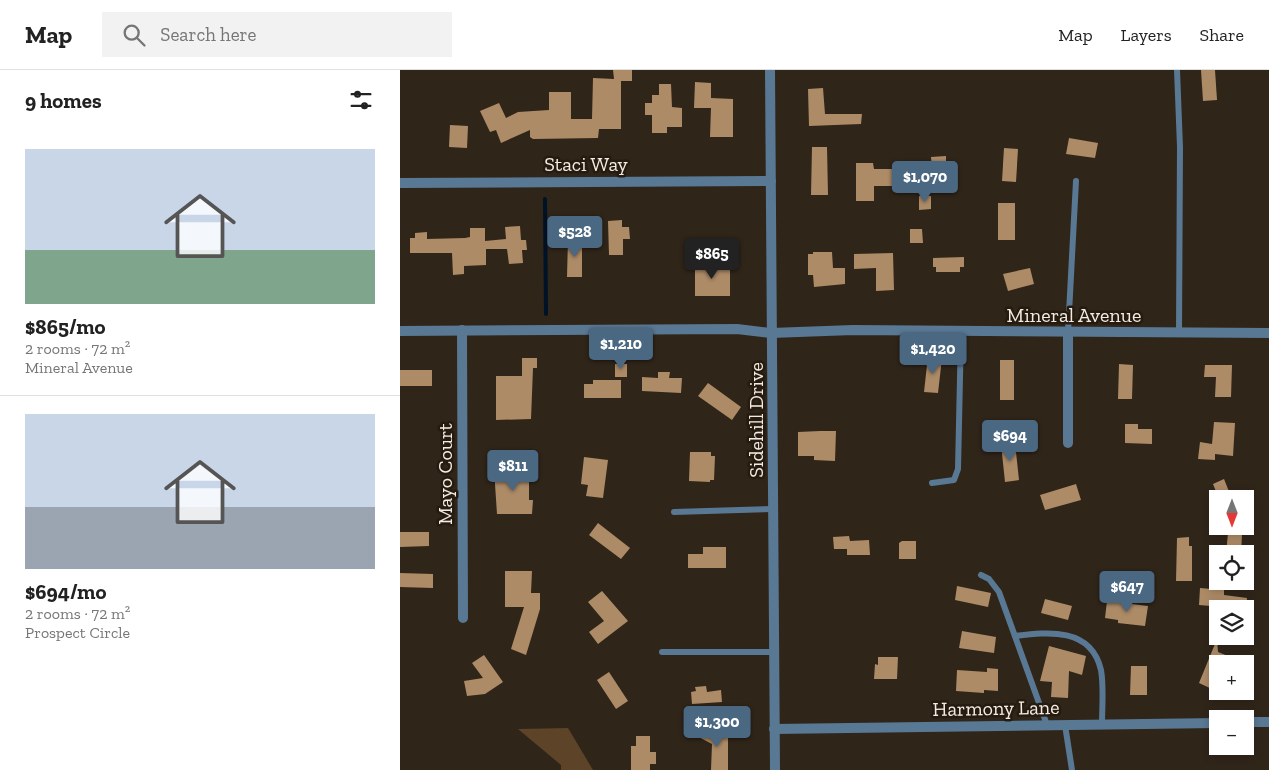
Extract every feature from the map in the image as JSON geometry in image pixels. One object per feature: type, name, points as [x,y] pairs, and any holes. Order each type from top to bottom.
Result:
[{"type":"street","name":"Sidehill Drive","points":[[770,70],[774,770]]},
{"type":"street","name":"Staci Way","points":[[400,182],[771,181]]},
{"type":"street","name":"Mineral Avenue","points":[[400,331],[737,329],[771,333],[853,330],[1269,333]]},
{"type":"street","name":"Mayo Court","points":[[462,330],[463,618]]},
{"type":"street","points":[[1068,332],[1068,444]]},
{"type":"street","name":"Harmony Lane","points":[[774,729],[1209,722]]},
{"type":"street","points":[[1254,722],[1269,722]]},
{"type":"lane","points":[[1177,70],[1180,147],[1178,332]]},
{"type":"lane","points":[[1068,332],[1076,181]]},
{"type":"lane","points":[[932,483],[954,480],[958,469],[961,332]]},
{"type":"lane","points":[[674,512],[774,509]]},
{"type":"lane","points":[[981,575],[988,579],[999,592],[1048,725]]},
{"type":"lane","points":[[1015,636],[1042,632],[1069,634],[1088,645],[1095,655],[1101,670],[1102,724]]},
{"type":"lane","points":[[662,652],[774,652]]},
{"type":"lane","points":[[1065,724],[1072,770]]},
{"type":"shaded area","points":[[568,728],[593,770],[561,770],[561,765],[518,729]]},
{"type":"building","points":[[613,70],[632,70],[632,81],[621,81],[621,129],[599,129],[598,138],[533,139],[530,137],[530,130],[501,143],[496,130],[490,132],[480,111],[499,103],[506,118],[518,112],[549,110],[549,92],[571,92],[571,119],[592,119],[593,78],[614,79]]},
{"type":"building","points":[[1201,70],[1215,70],[1217,100],[1203,101]]},
{"type":"building","points":[[695,82],[711,83],[711,98],[733,99],[733,137],[710,137],[711,108],[694,108]]},
{"type":"building","points":[[659,84],[671,84],[672,107],[682,108],[682,127],[667,127],[667,133],[652,133],[652,115],[645,115],[645,103],[652,103],[652,95],[659,95]]},
{"type":"building","points":[[823,88],[825,114],[862,114],[861,124],[809,126],[808,89]]},
{"type":"building","points":[[450,125],[468,126],[467,148],[449,147]]},
{"type":"building","points":[[1069,138],[1098,143],[1095,158],[1066,154]]},
{"type":"building","points":[[812,147],[827,147],[828,195],[811,195]]},
{"type":"building","points":[[1004,148],[1018,149],[1016,182],[1002,181]]},
{"type":"building","points":[[946,156],[946,192],[926,192],[926,169],[932,169],[931,157]]},
{"type":"building","points":[[856,163],[873,163],[874,169],[902,169],[902,186],[874,186],[874,201],[856,201]]},
{"type":"building","points":[[919,196],[931,196],[931,209],[919,210]]},
{"type":"building","points":[[998,203],[1015,203],[1015,240],[998,240]]},
{"type":"building","points":[[622,220],[622,227],[629,227],[630,239],[623,239],[623,255],[609,255],[608,221]]},
{"type":"building","points":[[520,226],[521,240],[526,240],[527,250],[522,250],[523,263],[509,264],[507,249],[486,249],[486,265],[464,266],[464,274],[453,275],[452,253],[410,253],[410,238],[415,238],[415,233],[427,232],[427,239],[465,238],[470,237],[470,228],[485,228],[485,241],[506,239],[505,227]]},
{"type":"building","points":[[910,229],[922,229],[923,243],[910,243]]},
{"type":"building","points":[[568,239],[582,239],[582,277],[567,277]]},
{"type":"building","points":[[813,252],[832,252],[833,268],[845,268],[845,284],[814,287],[813,275],[808,275],[808,254],[813,254]]},
{"type":"building","points":[[893,253],[894,290],[876,291],[876,268],[854,269],[854,254]]},
{"type":"building","points":[[964,257],[964,267],[960,267],[960,272],[936,272],[936,267],[933,267],[933,258]]},
{"type":"building","points":[[695,263],[730,264],[730,296],[695,296]]},
{"type":"building","points":[[1030,268],[1034,284],[1008,291],[1003,274]]},
{"type":"building","points":[[928,356],[942,358],[938,393],[924,392]]},
{"type":"building","points":[[522,358],[537,358],[537,368],[533,368],[531,419],[496,420],[496,376],[522,376]]},
{"type":"building","points":[[1000,360],[1014,360],[1014,400],[1000,400]]},
{"type":"building","points":[[615,364],[627,364],[627,377],[615,377]]},
{"type":"building","points":[[1119,364],[1133,365],[1132,399],[1118,399]]},
{"type":"building","points":[[1205,365],[1232,365],[1231,397],[1215,397],[1216,377],[1204,377]]},
{"type":"building","points":[[400,370],[432,370],[432,386],[400,386]]},
{"type":"building","points":[[658,372],[670,372],[669,378],[682,378],[681,393],[642,391],[642,377],[658,378]]},
{"type":"building","points":[[593,380],[621,380],[621,398],[584,398],[584,384],[593,384]]},
{"type":"building","points":[[708,383],[741,407],[732,420],[698,396]]},
{"type":"building","points":[[1214,422],[1235,423],[1233,456],[1215,454],[1215,460],[1198,459],[1200,442],[1212,444]]},
{"type":"building","points":[[1125,424],[1138,424],[1138,429],[1152,429],[1152,444],[1125,443]]},
{"type":"building","points":[[836,431],[835,461],[814,460],[814,456],[798,456],[798,432]]},
{"type":"building","points":[[1015,443],[1019,480],[1005,482],[1001,444]]},
{"type":"building","points":[[690,452],[711,452],[711,456],[715,456],[714,480],[710,480],[710,482],[689,481]]},
{"type":"building","points":[[584,457],[608,460],[603,498],[586,496],[588,485],[581,484]]},
{"type":"building","points":[[494,469],[529,469],[529,500],[533,500],[532,514],[497,514]]},
{"type":"building","points":[[1224,479],[1228,490],[1215,490],[1213,484]]},
{"type":"building","points":[[1076,484],[1081,500],[1045,510],[1040,495]]},
{"type":"building","points":[[598,523],[630,548],[621,559],[589,535]]},
{"type":"building","points":[[400,532],[429,532],[429,546],[400,547]]},
{"type":"building","points":[[1228,535],[1242,535],[1241,545],[1227,545]]},
{"type":"building","points":[[849,536],[850,541],[869,540],[870,555],[847,555],[847,549],[834,549],[833,537]]},
{"type":"building","points":[[1189,537],[1189,546],[1192,546],[1192,581],[1176,581],[1177,538]]},
{"type":"building","points":[[902,541],[916,541],[916,559],[899,559],[899,543]]},
{"type":"building","points":[[703,547],[726,547],[726,568],[688,568],[688,554],[703,554]]},
{"type":"building","points":[[505,571],[532,571],[531,593],[540,593],[540,609],[526,655],[511,649],[524,607],[505,607]]},
{"type":"building","points":[[400,573],[433,574],[433,588],[400,587]]},
{"type":"building","points":[[957,586],[991,593],[988,607],[955,600]]},
{"type":"building","points":[[1200,588],[1224,590],[1224,595],[1247,598],[1247,600],[1209,600],[1209,606],[1199,605]]},
{"type":"building","points":[[602,591],[628,621],[598,644],[589,632],[604,621],[588,602]]},
{"type":"building","points":[[1045,599],[1072,606],[1068,620],[1041,613]]},
{"type":"building","points":[[1107,601],[1148,606],[1145,626],[1118,623],[1118,620],[1105,618]]},
{"type":"building","points":[[962,631],[996,637],[994,653],[959,648]]},
{"type":"building","points":[[1215,645],[1217,645],[1218,652],[1226,655],[1210,655]]},
{"type":"building","points":[[1049,646],[1086,656],[1082,675],[1069,671],[1068,698],[1051,697],[1052,682],[1040,681]]},
{"type":"building","points":[[484,655],[503,682],[485,694],[467,696],[464,681],[483,678],[472,663]]},
{"type":"building","points":[[878,657],[898,657],[897,679],[874,679],[875,664],[878,665]]},
{"type":"building","points":[[1209,659],[1209,688],[1199,683]]},
{"type":"building","points":[[1131,666],[1147,666],[1147,695],[1130,695]]},
{"type":"building","points":[[987,668],[998,669],[998,691],[984,690],[984,693],[956,691],[957,670],[987,672]]},
{"type":"building","points":[[609,672],[628,701],[616,709],[597,680]]},
{"type":"building","points":[[706,686],[707,692],[721,690],[722,702],[692,704],[691,692],[696,691],[695,687]]},
{"type":"building","points":[[689,732],[728,732],[728,770],[711,770],[712,744]]},
{"type":"building","points":[[636,736],[650,736],[650,752],[656,752],[656,764],[650,764],[650,770],[631,770],[631,746],[636,746]]},
{"type":"waterway","points":[[545,199],[546,314]]}]
